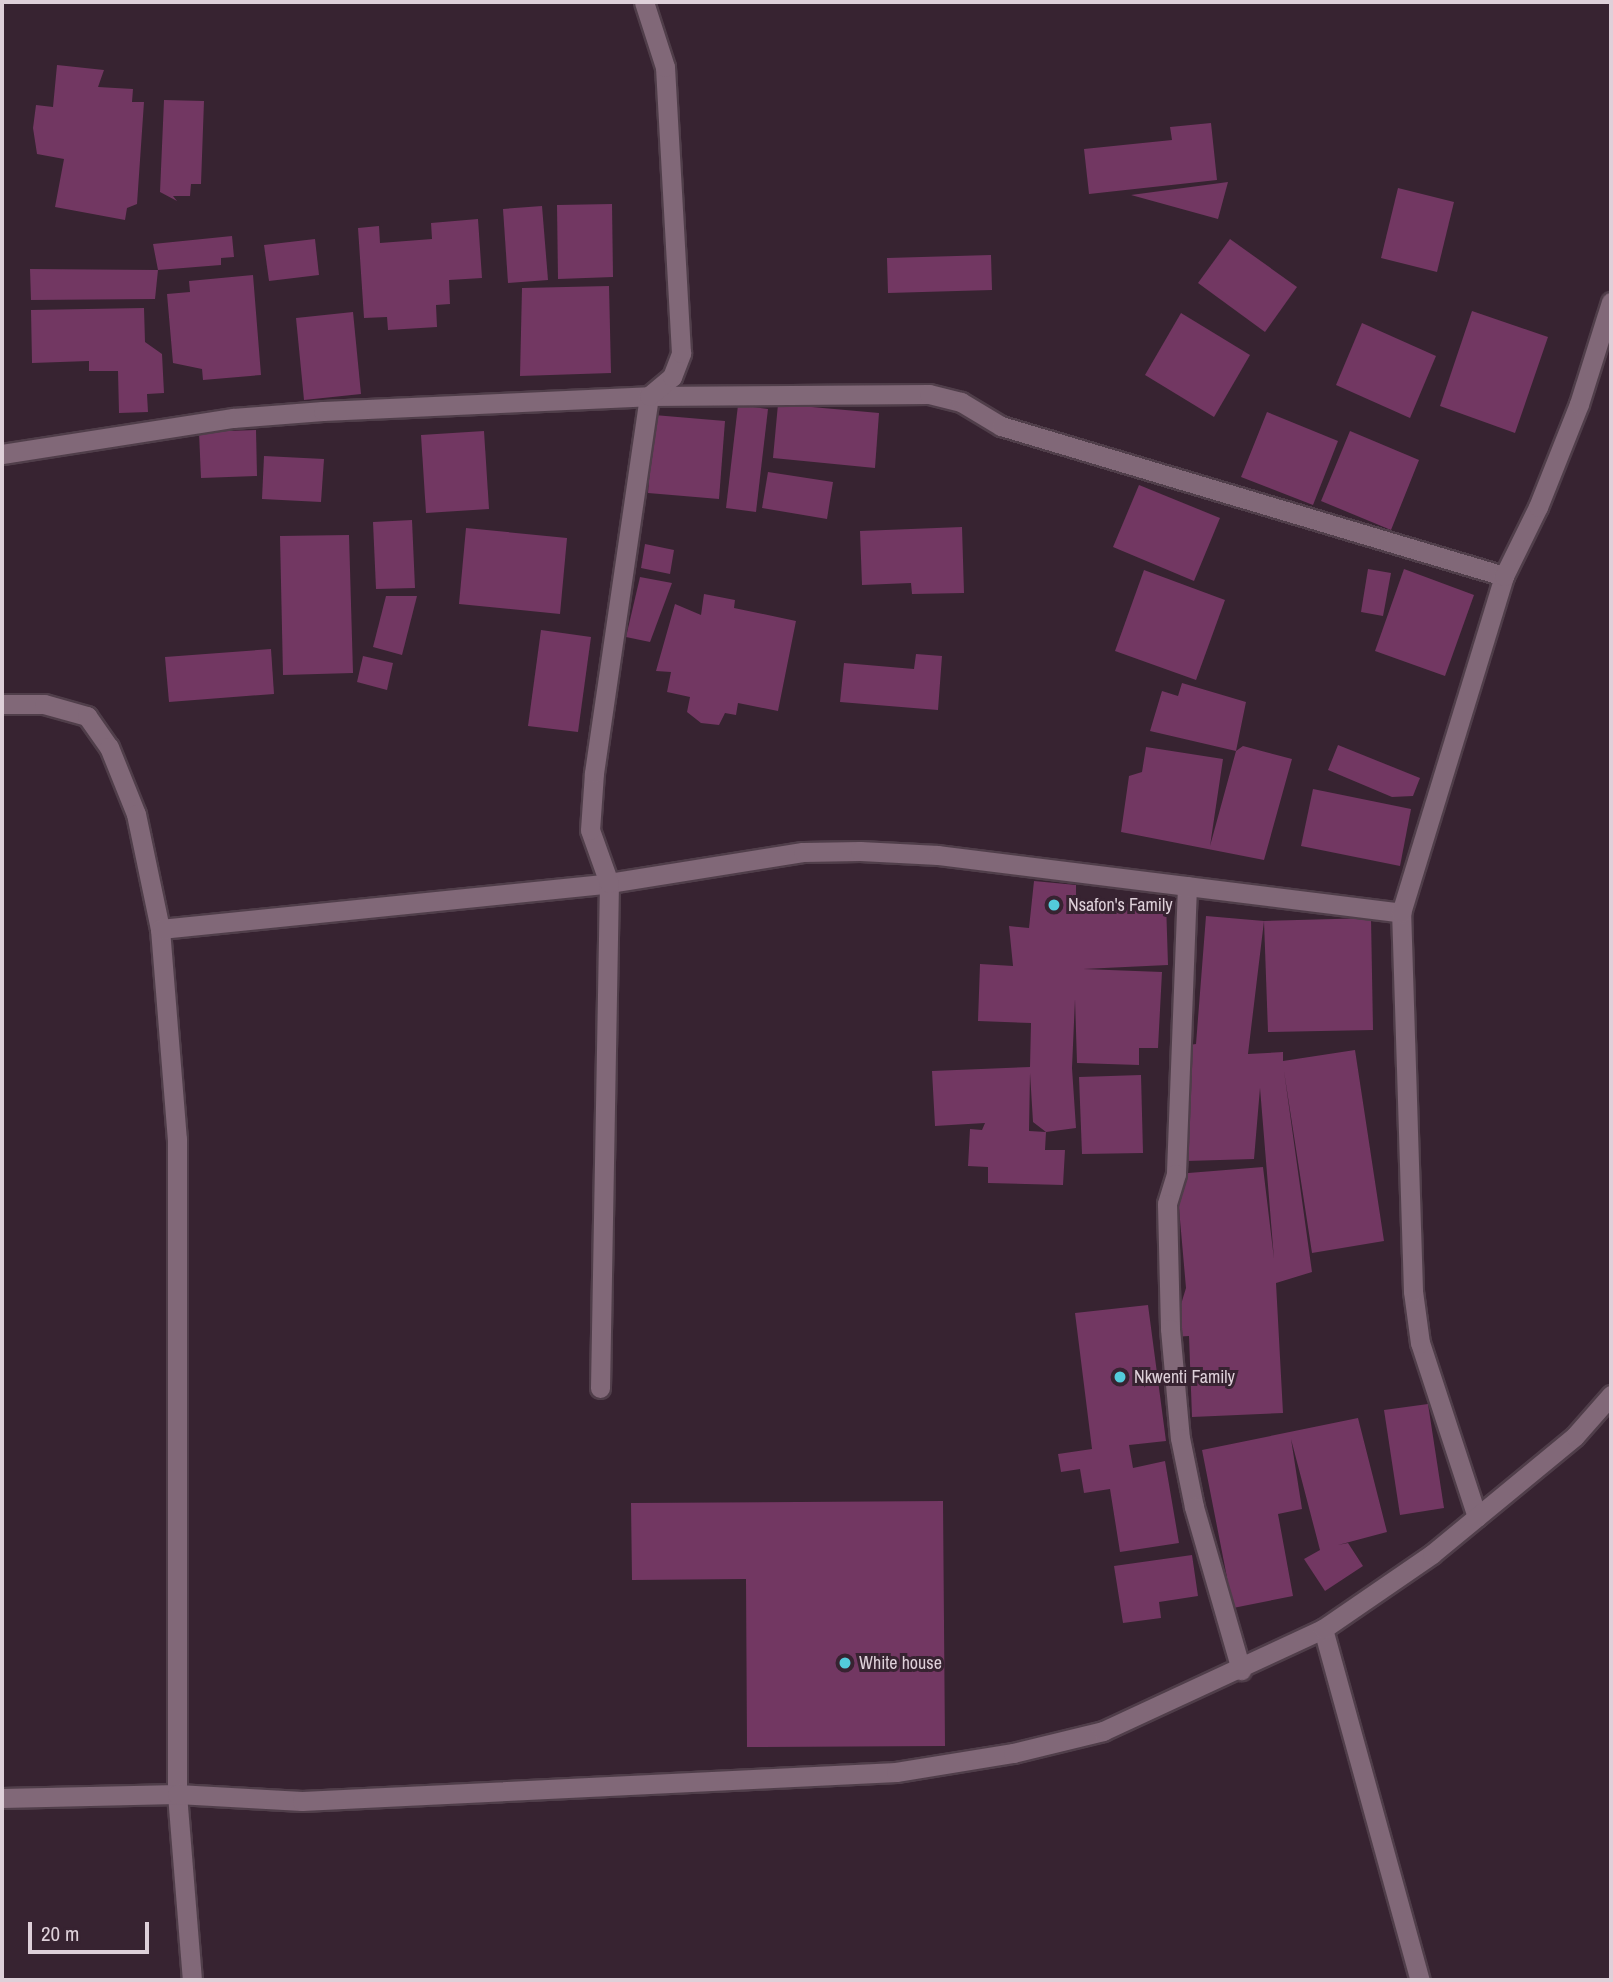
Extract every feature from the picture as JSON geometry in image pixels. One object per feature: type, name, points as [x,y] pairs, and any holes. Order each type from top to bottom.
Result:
[{"type":"street","points":[[600,1388],[608,883],[590,830],[594,773],[649,397],[672,377],[681,353],[665,67],[644,2]]},
{"type":"street","points":[[1477,1517],[1420,1342],[1413,1291],[1401,913],[1504,576],[1538,507],[1595,362],[1611,302]]},
{"type":"street","points":[[2,454],[233,418],[649,397],[929,394],[961,402],[1000,426],[1504,576]]},
{"type":"street","points":[[2,704],[44,704],[87,716],[109,747],[136,814],[160,929],[177,1139],[177,1794],[192,1980]]},
{"type":"street","points":[[160,929],[608,883],[803,852],[860,850],[938,855],[1401,913]]},
{"type":"street","points":[[1187,886],[1176,1174],[1167,1204],[1170,1329],[1180,1438],[1194,1507],[1241,1670]]},
{"type":"street","points":[[2,1798],[177,1794],[302,1801],[897,1772],[1013,1753],[1103,1731],[1241,1670],[1323,1629],[1477,1517],[1575,1436],[1611,1395]]},
{"type":"street","points":[[1323,1629],[1420,1980]]},
{"type":"building","points":[[57,65],[104,70],[98,87],[133,89],[132,102],[144,102],[137,204],[127,208],[125,220],[55,207],[64,159],[37,154],[33,128],[36,105],[53,107]]},
{"type":"building","points":[[164,100],[204,101],[201,184],[191,184],[190,196],[173,196],[177,201],[160,192]]},
{"type":"building","points":[[1211,123],[1217,180],[1089,194],[1084,149],[1172,140],[1170,127]]},
{"type":"building","points":[[1228,182],[1218,219],[1131,195]]},
{"type":"building","points":[[1398,188],[1454,202],[1437,272],[1381,258]]},
{"type":"building","points":[[612,204],[613,277],[558,279],[557,205]]},
{"type":"building","points":[[542,206],[548,280],[508,283],[503,209]]},
{"type":"building","points":[[478,219],[482,278],[449,280],[450,304],[436,305],[437,327],[388,330],[387,317],[364,318],[358,228],[379,226],[380,243],[432,239],[431,223]]},
{"type":"building","points":[[232,236],[234,257],[221,258],[221,265],[158,270],[153,244]]},
{"type":"building","points":[[315,239],[319,275],[269,281],[264,245]]},
{"type":"building","points":[[1230,239],[1297,287],[1265,332],[1198,283]]},
{"type":"building","points":[[991,255],[992,290],[888,293],[887,258]]},
{"type":"building","points":[[30,269],[158,270],[155,299],[31,300]]},
{"type":"building","points":[[253,275],[261,375],[203,380],[202,369],[173,363],[167,294],[190,292],[189,281]]},
{"type":"building","points":[[609,286],[611,373],[520,376],[522,288]]},
{"type":"building","points":[[144,308],[145,342],[162,354],[164,393],[147,394],[148,412],[119,413],[118,371],[89,371],[89,361],[32,363],[31,310]]},
{"type":"building","points":[[1472,311],[1548,337],[1515,433],[1440,406]]},
{"type":"building","points":[[353,312],[361,394],[304,400],[296,318]]},
{"type":"building","points":[[1181,313],[1250,355],[1214,417],[1145,375]]},
{"type":"building","points":[[1362,323],[1436,356],[1410,418],[1336,385]]},
{"type":"building","points":[[778,404],[879,413],[875,468],[773,458]]},
{"type":"building","points":[[738,405],[768,409],[756,512],[726,508]]},
{"type":"building","points":[[1267,412],[1338,441],[1313,505],[1241,477]]},
{"type":"building","points":[[654,415],[725,421],[719,499],[648,493]]},
{"type":"building","points":[[256,430],[257,476],[201,478],[199,432]]},
{"type":"building","points":[[484,431],[489,509],[426,513],[421,435]]},
{"type":"building","points":[[1350,431],[1419,460],[1391,530],[1321,501]]},
{"type":"building","points":[[264,456],[324,459],[321,502],[262,499]]},
{"type":"building","points":[[768,472],[833,482],[827,519],[762,508]]},
{"type":"building","points":[[1139,485],[1220,518],[1194,581],[1113,547]]},
{"type":"building","points":[[412,520],[415,588],[376,589],[373,522]]},
{"type":"building","points":[[962,527],[964,593],[912,594],[911,583],[862,585],[860,531]]},
{"type":"building","points":[[466,528],[567,538],[560,614],[459,604]]},
{"type":"building","points":[[349,535],[353,673],[283,675],[280,536]]},
{"type":"building","points":[[645,544],[674,550],[670,574],[641,568]]},
{"type":"building","points":[[1368,569],[1391,573],[1383,616],[1361,612]]},
{"type":"building","points":[[1404,569],[1474,595],[1445,676],[1375,651]]},
{"type":"building","points":[[1144,570],[1225,600],[1196,680],[1115,651]]},
{"type":"building","points":[[640,577],[672,583],[650,642],[626,637]]},
{"type":"building","points":[[704,594],[735,600],[734,608],[796,621],[778,711],[738,703],[736,715],[725,713],[719,725],[701,723],[687,712],[690,697],[667,692],[671,672],[656,671],[675,604],[701,615]]},
{"type":"building","points":[[386,596],[417,596],[402,655],[373,647]]},
{"type":"building","points":[[541,630],[591,637],[578,732],[528,726]]},
{"type":"building","points":[[271,649],[274,694],[169,702],[165,657]]},
{"type":"building","points":[[916,654],[942,656],[938,710],[840,702],[844,663],[914,669]]},
{"type":"building","points":[[363,656],[393,663],[387,690],[357,682]]},
{"type":"building","points":[[1182,683],[1246,702],[1236,751],[1150,731],[1162,691],[1178,696]]},
{"type":"building","points":[[1338,745],[1420,778],[1413,796],[1392,797],[1328,770]]},
{"type":"building","points":[[1243,746],[1292,759],[1264,860],[1121,832],[1129,776],[1142,772],[1146,747],[1223,759],[1210,846],[1236,751]]},
{"type":"building","points":[[1313,789],[1411,809],[1400,866],[1301,846]]},
{"type":"building","points":[[1034,881],[1076,885],[1076,906],[1166,902],[1168,965],[1083,969],[1162,972],[1158,1048],[1139,1048],[1139,1065],[1077,1063],[1075,999],[1072,1068],[1076,1128],[1046,1132],[1045,1150],[1065,1150],[1063,1185],[988,1183],[988,1167],[968,1166],[970,1129],[982,1130],[985,1123],[935,1126],[932,1071],[1030,1067],[1031,1023],[978,1021],[980,964],[1013,966],[1009,926],[1029,928]],"holes":[[[1030,1073],[1033,1122],[1046,1132],[1029,1131]]]},
{"type":"building","points":[[1206,916],[1264,921],[1248,1054],[1283,1052],[1283,1061],[1355,1050],[1384,1241],[1312,1253],[1284,1071],[1312,1272],[1276,1283],[1283,1413],[1192,1417],[1189,1336],[1171,1337],[1186,1288],[1176,1174],[1263,1167],[1274,1259],[1260,1088],[1254,1159],[1186,1161],[1182,1046],[1196,1044]]},
{"type":"building","points":[[1371,918],[1373,1030],[1268,1032],[1264,921]]},
{"type":"building","points":[[1141,1075],[1143,1153],[1082,1154],[1079,1077]]},
{"type":"building","points":[[1148,1305],[1166,1441],[1129,1445],[1133,1468],[1165,1461],[1179,1543],[1120,1552],[1110,1489],[1084,1493],[1080,1469],[1061,1472],[1058,1454],[1092,1449],[1075,1313]]},
{"type":"building","points":[[1428,1404],[1444,1508],[1400,1515],[1384,1410]]},
{"type":"building","points":[[1358,1418],[1387,1532],[1338,1545],[1348,1543],[1363,1566],[1325,1591],[1304,1559],[1320,1550],[1291,1439],[1302,1509],[1278,1514],[1293,1596],[1233,1608],[1202,1450]]},
{"type":"building","name":"White house","points":[[943,1501],[945,1746],[747,1747],[746,1579],[632,1580],[631,1503]]},
{"type":"building","points":[[1192,1555],[1198,1596],[1159,1602],[1161,1618],[1123,1623],[1114,1566]]},
{"type":"place","name":"Nsafon's Family","points":[[1054,905]]},
{"type":"place","name":"Nkwenti Family","points":[[1120,1377]]},
{"type":"place","name":"White house","points":[[845,1663]]}]
